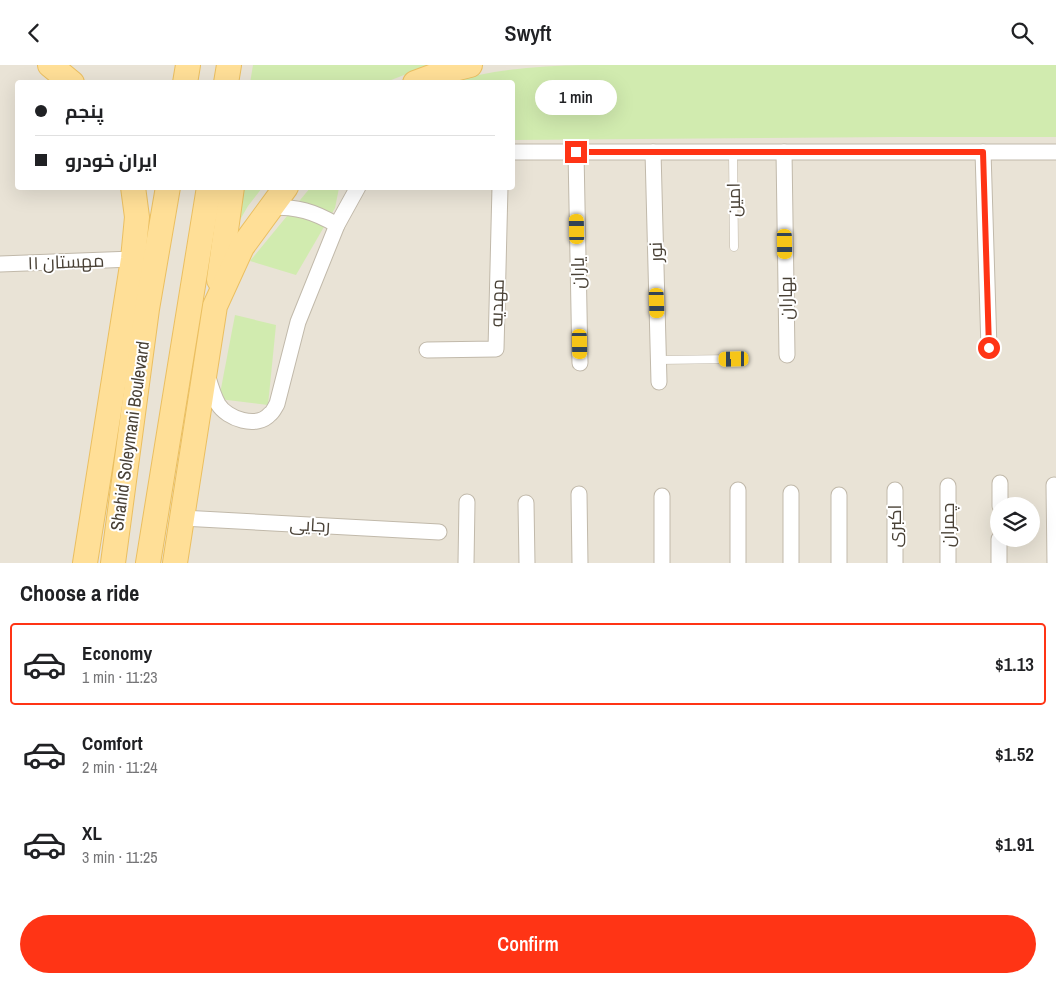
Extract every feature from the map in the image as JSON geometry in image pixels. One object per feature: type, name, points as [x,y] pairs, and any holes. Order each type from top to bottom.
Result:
[{"type":"main road","points":[[50,65],[68,80]]},
{"type":"main road","points":[[186,80],[188,65]]},
{"type":"main road","points":[[226,80],[229,65]]},
{"type":"main road","points":[[422,80],[470,65]]},
{"type":"main road","points":[[133,190],[137,217]]},
{"type":"main road","points":[[85,563],[142,190]]},
{"type":"main road","name":"Shahid Soleymani Boulevard","points":[[113,563],[147,309],[167,190]]},
{"type":"main road","name":"Shahid Soleymani Boulevard","points":[[148,563],[209,190]]},
{"type":"main road","points":[[174,563],[232,190]]},
{"type":"main road","points":[[215,306],[242,247],[284,190]]},
{"type":"street","points":[[515,152],[1056,152]]},
{"type":"street","name":"یاران","points":[[576,152],[580,363]]},
{"type":"street","name":"نور","points":[[653,152],[659,382]]},
{"type":"street","name":"بهاران","points":[[784,152],[787,355]]},
{"type":"street","points":[[983,152],[989,348]]},
{"type":"street","points":[[204,368],[218,405],[227,414],[239,420],[257,421],[269,416],[277,404],[298,323],[337,225],[356,190]]},
{"type":"street","name":"مهدیه","points":[[427,350],[496,349],[500,190]]},
{"type":"street","points":[[270,207],[290,207],[307,210],[337,225]]},
{"type":"street","name":"مهستان ۱۱","points":[[0,264],[133,259]]},
{"type":"street","points":[[1000,483],[1000,497]]},
{"type":"street","points":[[1054,485],[1055,563]]},
{"type":"street","name":"چمران","points":[[948,486],[948,563]]},
{"type":"street","points":[[738,490],[738,563]]},
{"type":"street","name":"اکبری","points":[[895,490],[896,563]]},
{"type":"street","points":[[791,493],[791,563]]},
{"type":"street","points":[[579,494],[580,563]]},
{"type":"street","points":[[839,495],[839,563]]},
{"type":"street","points":[[662,496],[662,563]]},
{"type":"street","points":[[466,503],[466,563]]},
{"type":"street","points":[[526,503],[527,563]]},
{"type":"street","name":"رجایی","points":[[182,518],[439,533]]},
{"type":"street","points":[[999,547],[999,563]]},
{"type":"lane","name":"امین","points":[[733,152],[734,247]]},
{"type":"lane","points":[[658,360],[734,359]]},
{"type":"shaded area","points":[[0,65],[1056,65],[1056,563],[0,563]]},
{"type":"green space","points":[[253,65],[430,65],[391,80],[250,80]]},
{"type":"green space","points":[[1056,65],[1056,137],[515,140],[515,80],[458,80],[481,74],[550,66]]},
{"type":"green space","points":[[239,190],[260,190],[248,206],[233,232]]},
{"type":"green space","points":[[308,190],[339,190],[335,208],[296,275],[250,261]]},
{"type":"green space","points":[[235,315],[276,325],[268,405],[219,399]]},
{"type":"route","points":[[576,152],[983,152],[989,348]]}]
